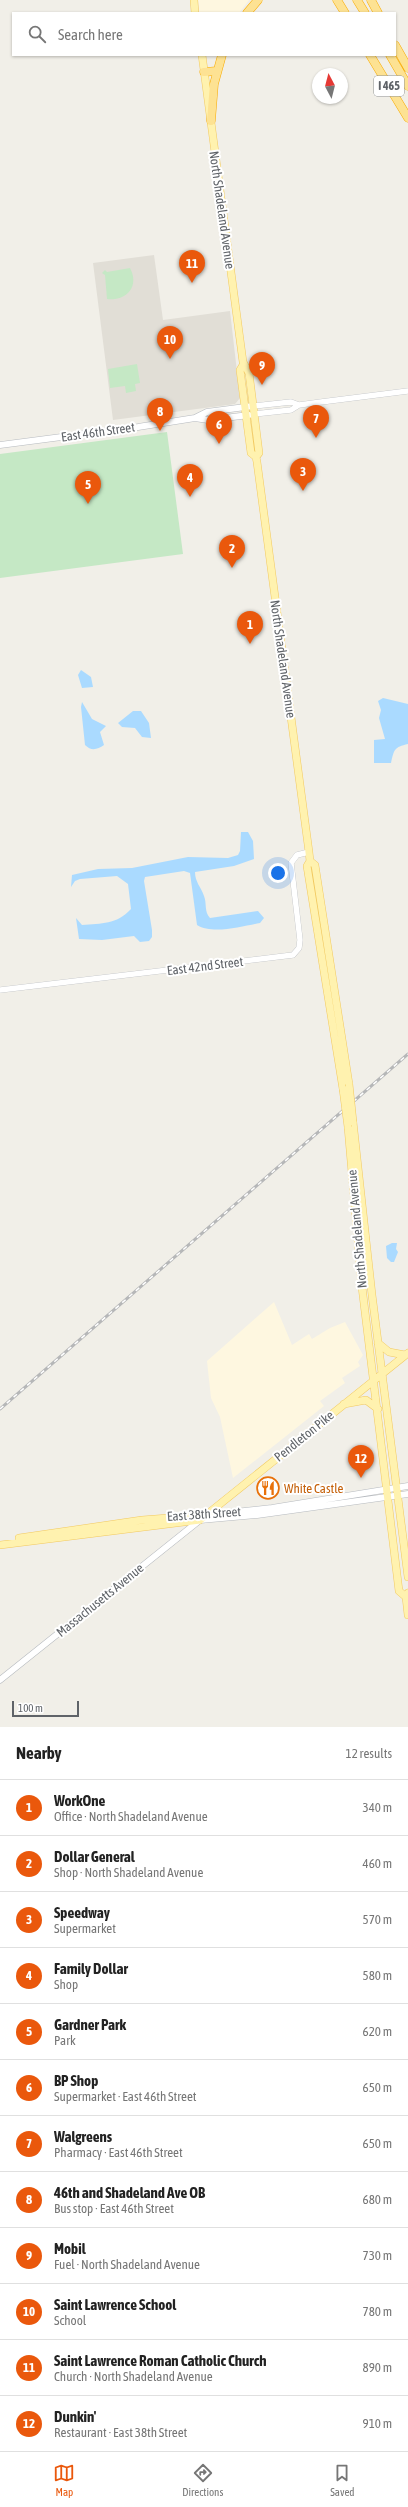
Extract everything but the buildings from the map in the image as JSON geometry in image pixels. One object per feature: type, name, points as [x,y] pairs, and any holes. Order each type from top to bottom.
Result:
[{"type":"highway","points":[[248,12],[258,0]]},
{"type":"highway","points":[[337,0],[344,12]]},
{"type":"highway","points":[[357,0],[364,12]]},
{"type":"highway","points":[[371,0],[377,12]]},
{"type":"highway","points":[[396,47],[408,68]]},
{"type":"highway","points":[[211,121],[216,71],[222,56]]},
{"type":"highway","name":"I 465","points":[[371,56],[408,118]]},
{"type":"highway","name":"I 465","points":[[391,56],[408,86]]},
{"type":"highway","points":[[204,72],[216,71]]},
{"type":"main road","points":[[194,0],[195,12]]},
{"type":"main road","name":"North Shadeland Avenue","points":[[202,56],[243,365],[248,373],[253,406],[259,452],[256,457]]},
{"type":"main road","name":"North Shadeland Avenue","points":[[243,365],[240,370],[251,452],[256,457],[309,852],[310,861],[307,866],[311,898],[346,1087],[408,1577]]},
{"type":"main road","name":"East 46th Street","points":[[195,418],[207,412],[253,406]]},
{"type":"main road","name":"East 46th Street","points":[[0,445],[195,418],[208,420],[254,414]]},
{"type":"main road","name":"North Shadeland Avenue","points":[[351,1125],[362,1287],[399,1591],[407,1595],[408,1615]]},
{"type":"main road","points":[[378,1343],[389,1352],[406,1354]]},
{"type":"main road","name":"Pendleton Pike","points":[[200,1520],[406,1354]]},
{"type":"main road","points":[[342,1405],[364,1400],[373,1404],[378,1410]]},
{"type":"main road","name":"East 38th Street","points":[[0,1545],[200,1520],[257,1515],[387,1493],[396,1487],[408,1486]]},
{"type":"main road","name":"East 38th Street","points":[[0,1540],[142,1520],[272,1508],[387,1493],[397,1496],[408,1494]]},
{"type":"main road","name":"Massachusetts Avenue","points":[[0,1680],[200,1520]]},
{"type":"street","name":"East 46th Street","points":[[254,414],[291,410],[299,405],[408,391]]},
{"type":"street","name":"East 46th Street","points":[[253,406],[291,402],[299,405]]},
{"type":"street","name":"East 42nd Street","points":[[0,990],[293,955],[299,948],[300,940],[290,863],[297,855],[309,852]]},
{"type":"shaded area","points":[[198,0],[249,0],[240,12],[199,12]]},
{"type":"shaded area","points":[[154,255],[163,320],[230,311],[240,398],[235,404],[113,420],[93,263]]},
{"type":"shaded area","points":[[274,1302],[292,1345],[309,1334],[312,1339],[330,1328],[345,1322],[363,1355],[358,1362],[360,1366],[342,1378],[345,1383],[320,1401],[324,1406],[233,1478],[220,1417],[211,1398],[207,1361]]},
{"type":"green space","points":[[130,268],[133,275],[132,287],[120,298],[107,299],[105,275],[102,273],[105,270],[107,272]]},
{"type":"green space","points":[[137,364],[140,383],[135,384],[136,391],[126,393],[125,386],[110,388],[108,369]]},
{"type":"green space","points":[[167,432],[183,554],[0,578],[0,454]]},
{"type":"water","points":[[81,670],[91,677],[93,687],[82,688],[78,675]]},
{"type":"water","points":[[383,698],[408,704],[408,744],[400,746],[395,750],[391,763],[374,763],[374,740],[385,739],[379,718],[381,710],[378,701]]},
{"type":"water","points":[[82,702],[92,719],[106,726],[100,732],[104,745],[96,749],[92,749],[85,745],[81,707]]},
{"type":"water","points":[[133,711],[141,711],[149,723],[151,738],[142,737],[135,728],[122,727],[118,723]]},
{"type":"water","points":[[241,832],[248,832],[253,841],[254,859],[234,866],[195,872],[195,876],[204,896],[207,913],[210,918],[258,911],[264,918],[260,923],[219,930],[204,928],[197,925],[190,873],[184,871],[145,877],[144,881],[152,930],[152,937],[149,941],[140,942],[134,936],[102,940],[79,939],[76,918],[82,925],[102,923],[114,921],[131,909],[128,884],[117,876],[80,879],[75,881],[71,887],[72,875],[98,869],[132,868],[188,857],[228,858],[238,855],[240,851]]},
{"type":"water","points":[[392,1243],[397,1243],[396,1249],[398,1252],[394,1262],[391,1262],[387,1258],[386,1246]]},
{"type":"railway","points":[[0,1409],[408,1054]]},
{"type":"place","name":"Saint Lawrence Roman Catholic Church","points":[[192,283]]},
{"type":"place","name":"Saint Lawrence School","points":[[170,359]]},
{"type":"place","name":"Mobil","points":[[262,385]]},
{"type":"place","name":"46th and Shadeland Ave OB","points":[[160,431]]},
{"type":"place","name":"Walgreens","points":[[316,438]]},
{"type":"place","name":"BP Shop","points":[[219,444]]},
{"type":"place","name":"Speedway","points":[[303,491]]},
{"type":"place","name":"Family Dollar","points":[[190,497]]},
{"type":"place","name":"Gardner Park","points":[[88,504]]},
{"type":"place","name":"Dollar General","points":[[232,568]]},
{"type":"place","name":"WorkOne","points":[[250,644]]},
{"type":"place","name":"Dunkin'","points":[[361,1478]]},
{"type":"place","name":"White Castle","points":[[268,1488]]}]
